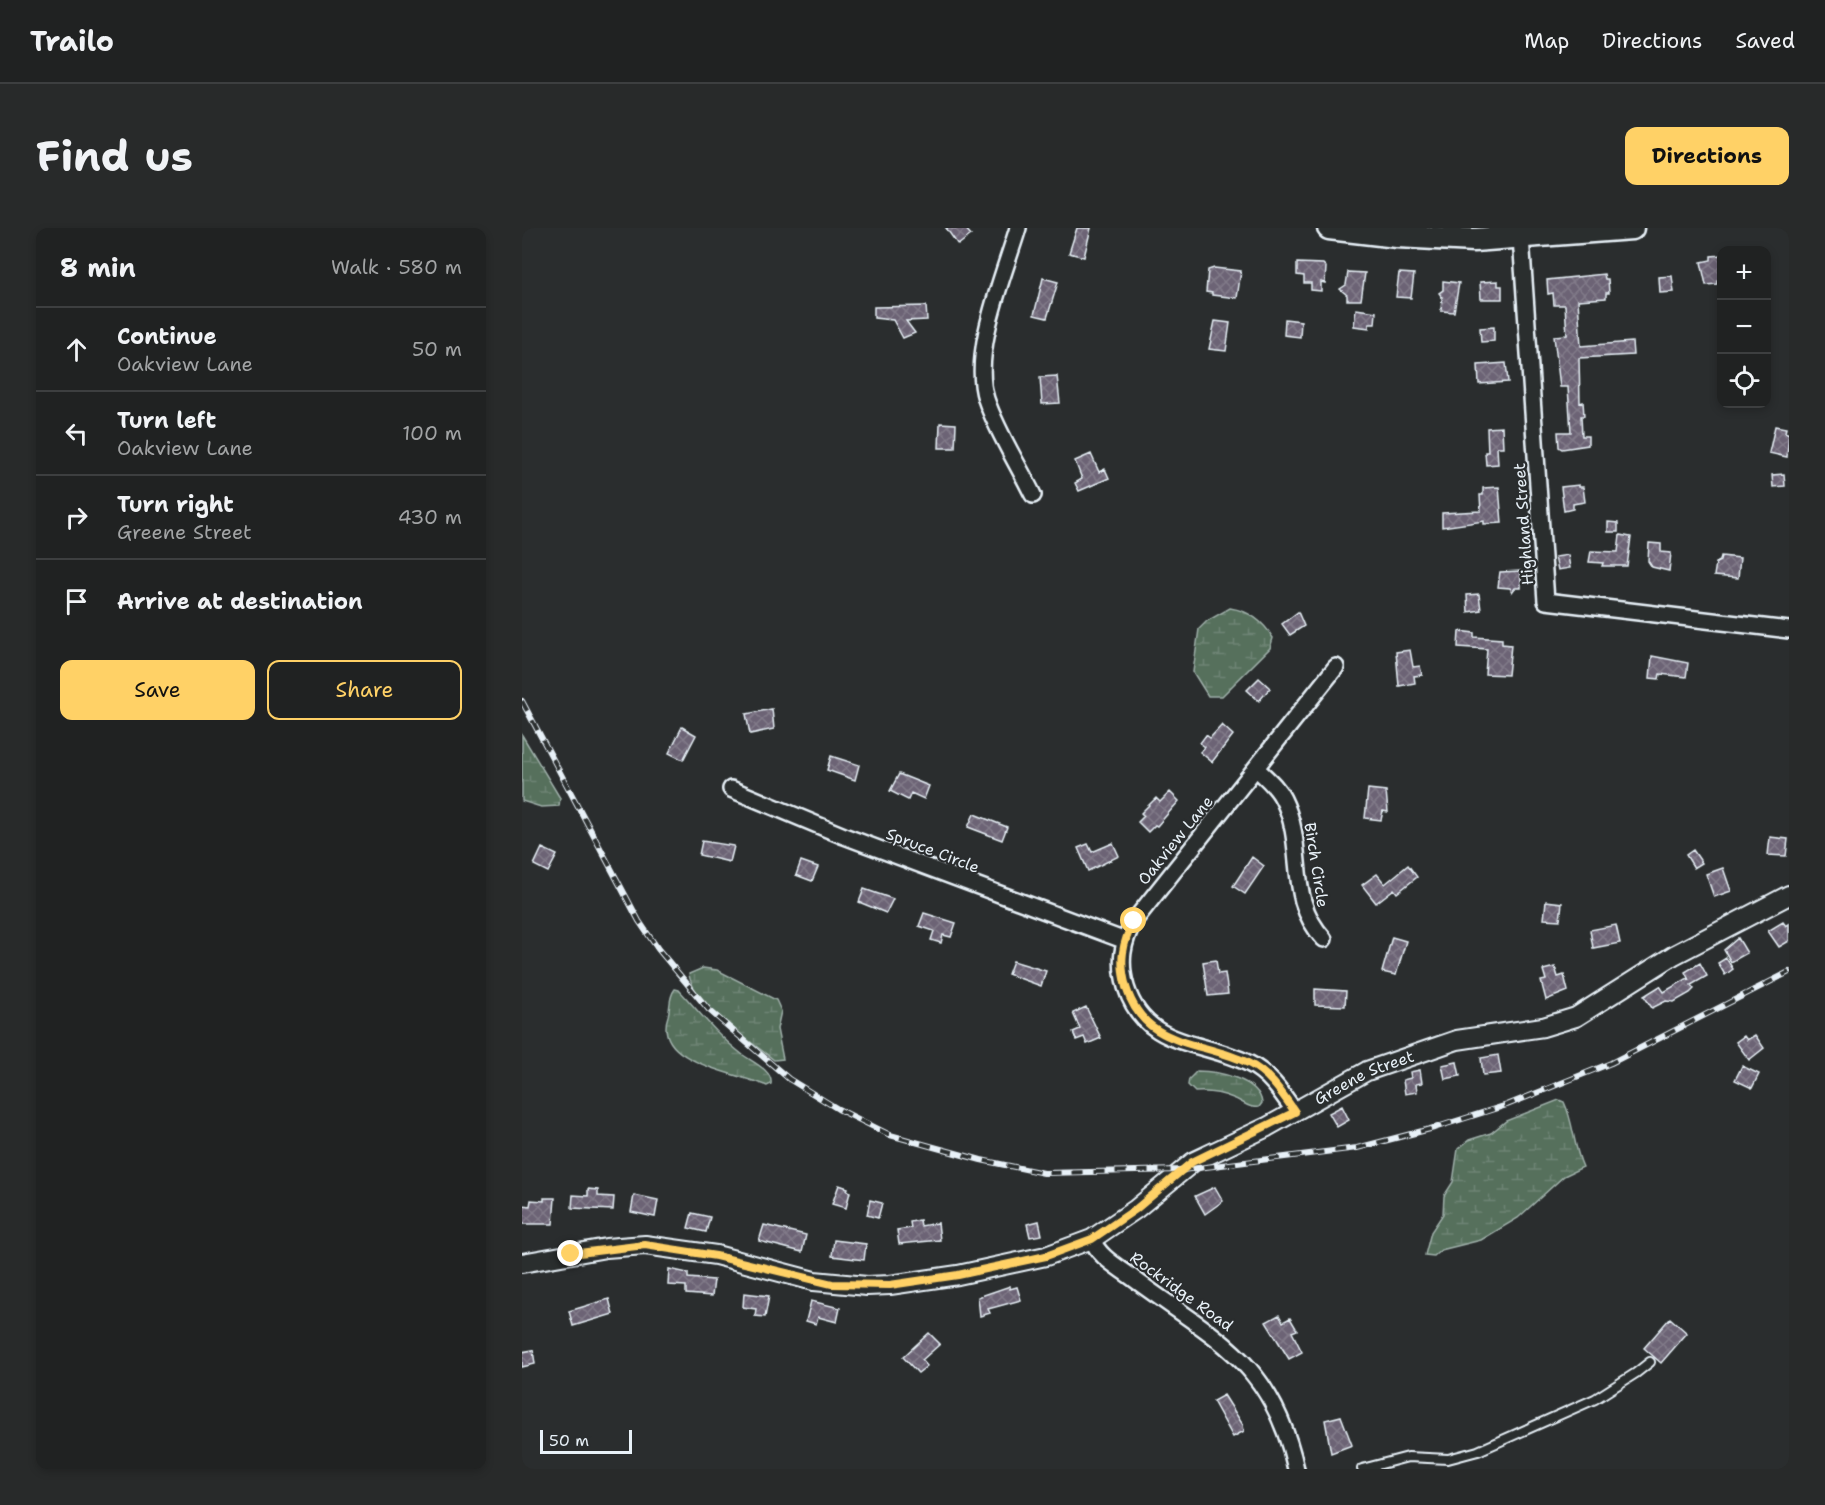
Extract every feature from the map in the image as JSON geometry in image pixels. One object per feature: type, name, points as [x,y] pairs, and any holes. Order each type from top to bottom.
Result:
[{"type":"main road","points":[[1343,229],[1448,239],[1521,237],[1632,228]]},
{"type":"street","points":[[1018,228],[989,328],[982,375],[991,411],[1033,495]]},
{"type":"street","name":"Highland Street","points":[[1521,237],[1546,601],[1789,630]]},
{"type":"street","name":"Oakview Lane","points":[[1295,1112],[1273,1081],[1249,1063],[1185,1044],[1160,1032],[1145,1021],[1130,998],[1121,960],[1124,940],[1134,921],[1336,668]]},
{"type":"street","name":"Birch Circle","points":[[1256,768],[1283,797],[1296,842],[1307,918],[1324,939]]},
{"type":"street","name":"Spruce Circle","points":[[731,789],[844,836],[1124,940]]},
{"type":"street","name":"Greene Street","points":[[522,1263],[606,1248],[645,1245],[716,1256],[832,1284],[890,1285],[1023,1261],[1092,1239],[1136,1209],[1192,1162],[1295,1112],[1367,1071],[1467,1037],[1543,1027],[1576,1017],[1605,1001],[1674,955],[1789,895]]},
{"type":"street","name":"Rockridge Road","points":[[1092,1239],[1100,1254],[1220,1339],[1246,1365],[1277,1410],[1291,1447],[1296,1469]]},
{"type":"lane","points":[[1362,1469],[1408,1457],[1448,1460],[1489,1447],[1595,1398],[1636,1374],[1650,1362]]},
{"type":"green space","points":[[1230,608],[1255,618],[1273,638],[1270,648],[1222,696],[1208,696],[1193,672],[1199,629],[1207,621]]},
{"type":"green space","points":[[522,735],[560,798],[559,806],[541,807],[522,801]]},
{"type":"green space","points":[[703,968],[717,970],[776,1000],[781,1011],[777,1029],[783,1059],[774,1060],[724,1021],[700,997],[689,974]]},
{"type":"green space","points":[[675,989],[679,990],[725,1040],[766,1071],[771,1084],[767,1086],[700,1063],[684,1055],[672,1045],[666,1032],[670,999]]},
{"type":"green space","points":[[1197,1071],[1226,1075],[1245,1082],[1259,1095],[1262,1103],[1259,1107],[1252,1107],[1224,1095],[1195,1092],[1188,1085],[1189,1079]]},
{"type":"green space","points":[[1559,1100],[1564,1102],[1570,1118],[1583,1167],[1564,1176],[1518,1218],[1481,1240],[1441,1250],[1434,1256],[1425,1255],[1431,1232],[1443,1214],[1444,1196],[1453,1182],[1458,1149],[1469,1140],[1491,1133],[1506,1121]]},
{"type":"building","points":[[946,228],[965,228],[971,235],[958,245]]},
{"type":"building","points":[[1077,228],[1091,228],[1084,257],[1069,253]]},
{"type":"building","points":[[1717,255],[1717,284],[1706,285],[1701,262],[1711,260],[1711,256]]},
{"type":"building","points":[[1297,263],[1323,264],[1326,267],[1325,283],[1321,282],[1321,291],[1311,290],[1311,283],[1304,283],[1304,276],[1297,275]]},
{"type":"building","points":[[1214,268],[1241,271],[1237,298],[1212,295],[1206,292],[1208,270]]},
{"type":"building","points":[[1348,272],[1365,273],[1361,300],[1347,300],[1347,295],[1340,289],[1346,285]]},
{"type":"building","points":[[1399,273],[1414,274],[1411,298],[1396,297]]},
{"type":"building","points":[[1604,274],[1605,279],[1608,279],[1609,293],[1606,293],[1606,298],[1578,300],[1581,346],[1632,342],[1633,355],[1579,358],[1580,403],[1583,402],[1584,416],[1581,416],[1582,436],[1588,436],[1588,445],[1562,449],[1559,447],[1558,432],[1571,432],[1568,387],[1560,387],[1554,336],[1567,335],[1565,305],[1554,305],[1553,293],[1548,294],[1547,280]]},
{"type":"building","points":[[1672,276],[1674,292],[1660,293],[1659,277]]},
{"type":"building","points":[[1043,278],[1058,282],[1047,318],[1034,315]]},
{"type":"building","points":[[1443,281],[1459,283],[1454,312],[1441,311],[1442,297],[1439,293],[1443,290]]},
{"type":"building","points":[[1498,281],[1498,286],[1502,286],[1502,299],[1481,299],[1480,282]]},
{"type":"building","points":[[926,306],[927,320],[906,321],[915,333],[903,338],[893,320],[874,318],[874,307]]},
{"type":"building","points":[[1356,309],[1376,312],[1375,324],[1369,324],[1369,328],[1354,326]]},
{"type":"building","points":[[1285,319],[1301,321],[1300,337],[1284,335]]},
{"type":"building","points":[[1215,321],[1230,323],[1226,351],[1209,349]]},
{"type":"building","points":[[1494,327],[1494,341],[1481,342],[1480,328]]},
{"type":"building","points":[[1506,363],[1508,382],[1479,384],[1478,365]]},
{"type":"building","points":[[1057,376],[1060,403],[1042,404],[1040,377]]},
{"type":"building","points":[[940,423],[956,424],[955,448],[939,448]]},
{"type":"building","points":[[1775,426],[1786,428],[1785,432],[1789,434],[1787,457],[1769,453]]},
{"type":"building","points":[[1502,427],[1503,447],[1497,447],[1498,464],[1486,465],[1487,428]]},
{"type":"building","points":[[1091,454],[1099,472],[1105,469],[1109,478],[1079,491],[1075,483],[1082,479],[1075,461]]},
{"type":"building","points":[[1784,474],[1785,486],[1773,487],[1772,475]]},
{"type":"building","points":[[1579,485],[1583,487],[1585,502],[1573,504],[1573,509],[1564,511],[1561,487]]},
{"type":"building","points":[[1499,487],[1502,523],[1484,524],[1484,521],[1442,527],[1442,513],[1481,511],[1480,495],[1483,495],[1483,488]]},
{"type":"building","points":[[1608,522],[1618,523],[1618,532],[1608,532]]},
{"type":"building","points":[[1620,535],[1631,537],[1627,566],[1602,566],[1603,563],[1589,562],[1591,551],[1618,552]]},
{"type":"building","points":[[1649,543],[1661,544],[1661,552],[1671,553],[1669,571],[1652,567],[1648,561]]},
{"type":"building","points":[[1568,555],[1570,568],[1558,570],[1555,557]]},
{"type":"building","points":[[1721,556],[1740,558],[1738,578],[1714,576],[1716,563],[1720,561]]},
{"type":"building","points":[[1521,571],[1521,588],[1515,588],[1512,592],[1510,588],[1498,587],[1500,572]]},
{"type":"building","points":[[1479,594],[1481,610],[1468,612],[1467,595]]},
{"type":"building","points":[[1298,612],[1304,626],[1290,635],[1282,624]]},
{"type":"building","points":[[1459,631],[1474,633],[1474,637],[1502,639],[1502,644],[1511,645],[1508,675],[1485,674],[1487,649],[1458,647]]},
{"type":"building","points":[[1410,650],[1413,667],[1420,666],[1422,675],[1414,676],[1415,683],[1399,686],[1396,652]]},
{"type":"building","points":[[1652,656],[1688,663],[1686,677],[1660,674],[1659,679],[1650,678]]},
{"type":"building","points":[[1259,678],[1270,688],[1259,701],[1247,690]]},
{"type":"building","points":[[772,709],[774,729],[750,734],[746,714]]},
{"type":"building","points":[[1222,725],[1233,735],[1212,762],[1200,752],[1205,747],[1200,743],[1206,735],[1210,738]]},
{"type":"building","points":[[682,727],[696,735],[683,760],[669,753]]},
{"type":"building","points":[[831,756],[859,765],[855,780],[827,770]]},
{"type":"building","points":[[899,774],[929,786],[924,799],[911,793],[908,800],[890,791]]},
{"type":"building","points":[[1368,789],[1386,791],[1388,812],[1383,811],[1381,820],[1365,818]]},
{"type":"building","points":[[1170,792],[1179,801],[1157,826],[1155,825],[1148,832],[1138,822],[1144,816],[1141,813],[1156,798],[1160,802]]},
{"type":"building","points":[[974,814],[1007,827],[1002,840],[968,827]]},
{"type":"building","points":[[1770,837],[1788,839],[1786,856],[1768,855]]},
{"type":"building","points":[[702,841],[734,846],[730,862],[699,855]]},
{"type":"building","points":[[1113,843],[1119,856],[1088,871],[1078,848],[1088,844],[1092,852]]},
{"type":"building","points":[[542,848],[557,855],[548,872],[534,865]]},
{"type":"building","points":[[1693,850],[1702,863],[1694,868],[1686,855]]},
{"type":"building","points":[[1252,857],[1264,866],[1245,894],[1233,886]]},
{"type":"building","points":[[801,861],[818,867],[812,881],[796,875]]},
{"type":"building","points":[[1408,865],[1417,877],[1397,893],[1394,889],[1376,903],[1362,885],[1377,874],[1385,884]]},
{"type":"building","points":[[1723,868],[1731,891],[1714,897],[1706,874]]},
{"type":"building","points":[[864,889],[893,899],[886,913],[859,902]]},
{"type":"building","points":[[1546,901],[1562,903],[1560,920],[1544,919]]},
{"type":"building","points":[[924,913],[956,923],[951,937],[943,935],[941,943],[931,940],[934,931],[919,926]]},
{"type":"building","points":[[1783,922],[1786,926],[1789,924],[1789,941],[1779,947],[1768,931]]},
{"type":"building","points":[[1616,925],[1620,943],[1593,948],[1590,930]]},
{"type":"building","points":[[1392,937],[1406,941],[1396,975],[1382,972]]},
{"type":"building","points":[[1738,938],[1747,953],[1731,962],[1724,950]]},
{"type":"building","points":[[1726,958],[1733,969],[1725,975],[1718,963]]},
{"type":"building","points":[[1216,960],[1218,974],[1225,973],[1228,994],[1208,996],[1203,962]]},
{"type":"building","points":[[1013,961],[1046,971],[1041,986],[1008,974]]},
{"type":"building","points":[[1700,963],[1707,976],[1691,985],[1694,989],[1690,993],[1674,1002],[1666,1001],[1652,1008],[1644,996],[1660,986],[1664,992],[1688,978],[1685,972]]},
{"type":"building","points":[[1555,967],[1558,977],[1564,975],[1568,991],[1546,1000],[1541,981],[1546,980],[1543,970]]},
{"type":"building","points":[[1315,989],[1346,991],[1345,1006],[1315,1005]]},
{"type":"building","points":[[1086,1007],[1101,1038],[1087,1044],[1084,1037],[1076,1040],[1073,1032],[1080,1029],[1073,1013]]},
{"type":"building","points":[[1755,1035],[1764,1048],[1749,1060],[1736,1042],[1744,1036],[1747,1040]]},
{"type":"building","points":[[1498,1055],[1501,1073],[1483,1075],[1481,1058]]},
{"type":"building","points":[[1457,1062],[1460,1076],[1445,1079],[1442,1065]]},
{"type":"building","points":[[1742,1066],[1759,1074],[1752,1088],[1735,1080]]},
{"type":"building","points":[[1420,1070],[1422,1083],[1416,1084],[1417,1092],[1405,1094],[1403,1080],[1411,1078],[1410,1072]]},
{"type":"building","points":[[1342,1106],[1349,1120],[1337,1127],[1329,1113]]},
{"type":"building","points":[[839,1185],[848,1188],[847,1191],[850,1192],[846,1208],[832,1204]]},
{"type":"building","points":[[1215,1187],[1223,1201],[1205,1214],[1195,1196]]},
{"type":"building","points":[[588,1189],[598,1190],[598,1196],[614,1197],[613,1210],[572,1208],[573,1195],[588,1196]]},
{"type":"building","points":[[634,1195],[658,1200],[655,1217],[631,1212]]},
{"type":"building","points":[[544,1198],[555,1198],[553,1224],[522,1224],[523,1205],[530,1206],[531,1200],[544,1201]]},
{"type":"building","points":[[870,1200],[882,1203],[878,1218],[867,1215]]},
{"type":"building","points":[[692,1213],[710,1217],[706,1232],[688,1228]]},
{"type":"building","points":[[920,1220],[921,1226],[938,1223],[940,1240],[899,1244],[897,1230],[911,1228],[910,1222]]},
{"type":"building","points":[[1039,1221],[1042,1235],[1030,1237],[1027,1224]]},
{"type":"building","points":[[764,1225],[806,1235],[802,1252],[759,1241]]},
{"type":"building","points":[[834,1240],[866,1244],[864,1260],[832,1256]]},
{"type":"building","points":[[669,1269],[688,1273],[688,1278],[714,1280],[712,1296],[686,1294],[686,1286],[668,1285]]},
{"type":"building","points":[[1010,1286],[1010,1289],[1017,1287],[1021,1300],[988,1309],[990,1313],[980,1316],[978,1297]]},
{"type":"building","points":[[744,1293],[769,1296],[765,1317],[755,1316],[756,1309],[743,1307]]},
{"type":"building","points":[[609,1299],[613,1314],[573,1326],[569,1311]]},
{"type":"building","points":[[811,1301],[840,1308],[837,1322],[818,1317],[816,1324],[806,1321]]},
{"type":"building","points":[[1279,1315],[1283,1322],[1290,1318],[1297,1330],[1292,1332],[1302,1352],[1289,1359],[1266,1322]]},
{"type":"building","points":[[1670,1318],[1687,1333],[1661,1363],[1644,1348]]},
{"type":"building","points":[[929,1333],[940,1344],[922,1360],[927,1366],[918,1373],[903,1357]]},
{"type":"building","points":[[533,1350],[535,1364],[522,1367],[522,1352]]},
{"type":"building","points":[[1224,1395],[1243,1425],[1244,1431],[1233,1437],[1213,1401]]},
{"type":"building","points":[[1341,1416],[1352,1445],[1331,1453],[1325,1420]]},
{"type":"railway","points":[[522,701],[639,921],[658,949],[709,1010],[789,1079],[838,1109],[890,1135],[981,1160],[1044,1173],[1182,1170],[1357,1148],[1434,1128],[1507,1105],[1611,1063],[1789,972]]},
{"type":"route","points":[[571,1254],[645,1245],[716,1256],[814,1281],[867,1286],[958,1275],[1046,1256],[1092,1239],[1136,1209],[1192,1162],[1248,1137],[1295,1112],[1273,1081],[1249,1063],[1185,1044],[1152,1027],[1139,1015],[1130,998],[1121,960],[1124,940],[1134,921]]}]
